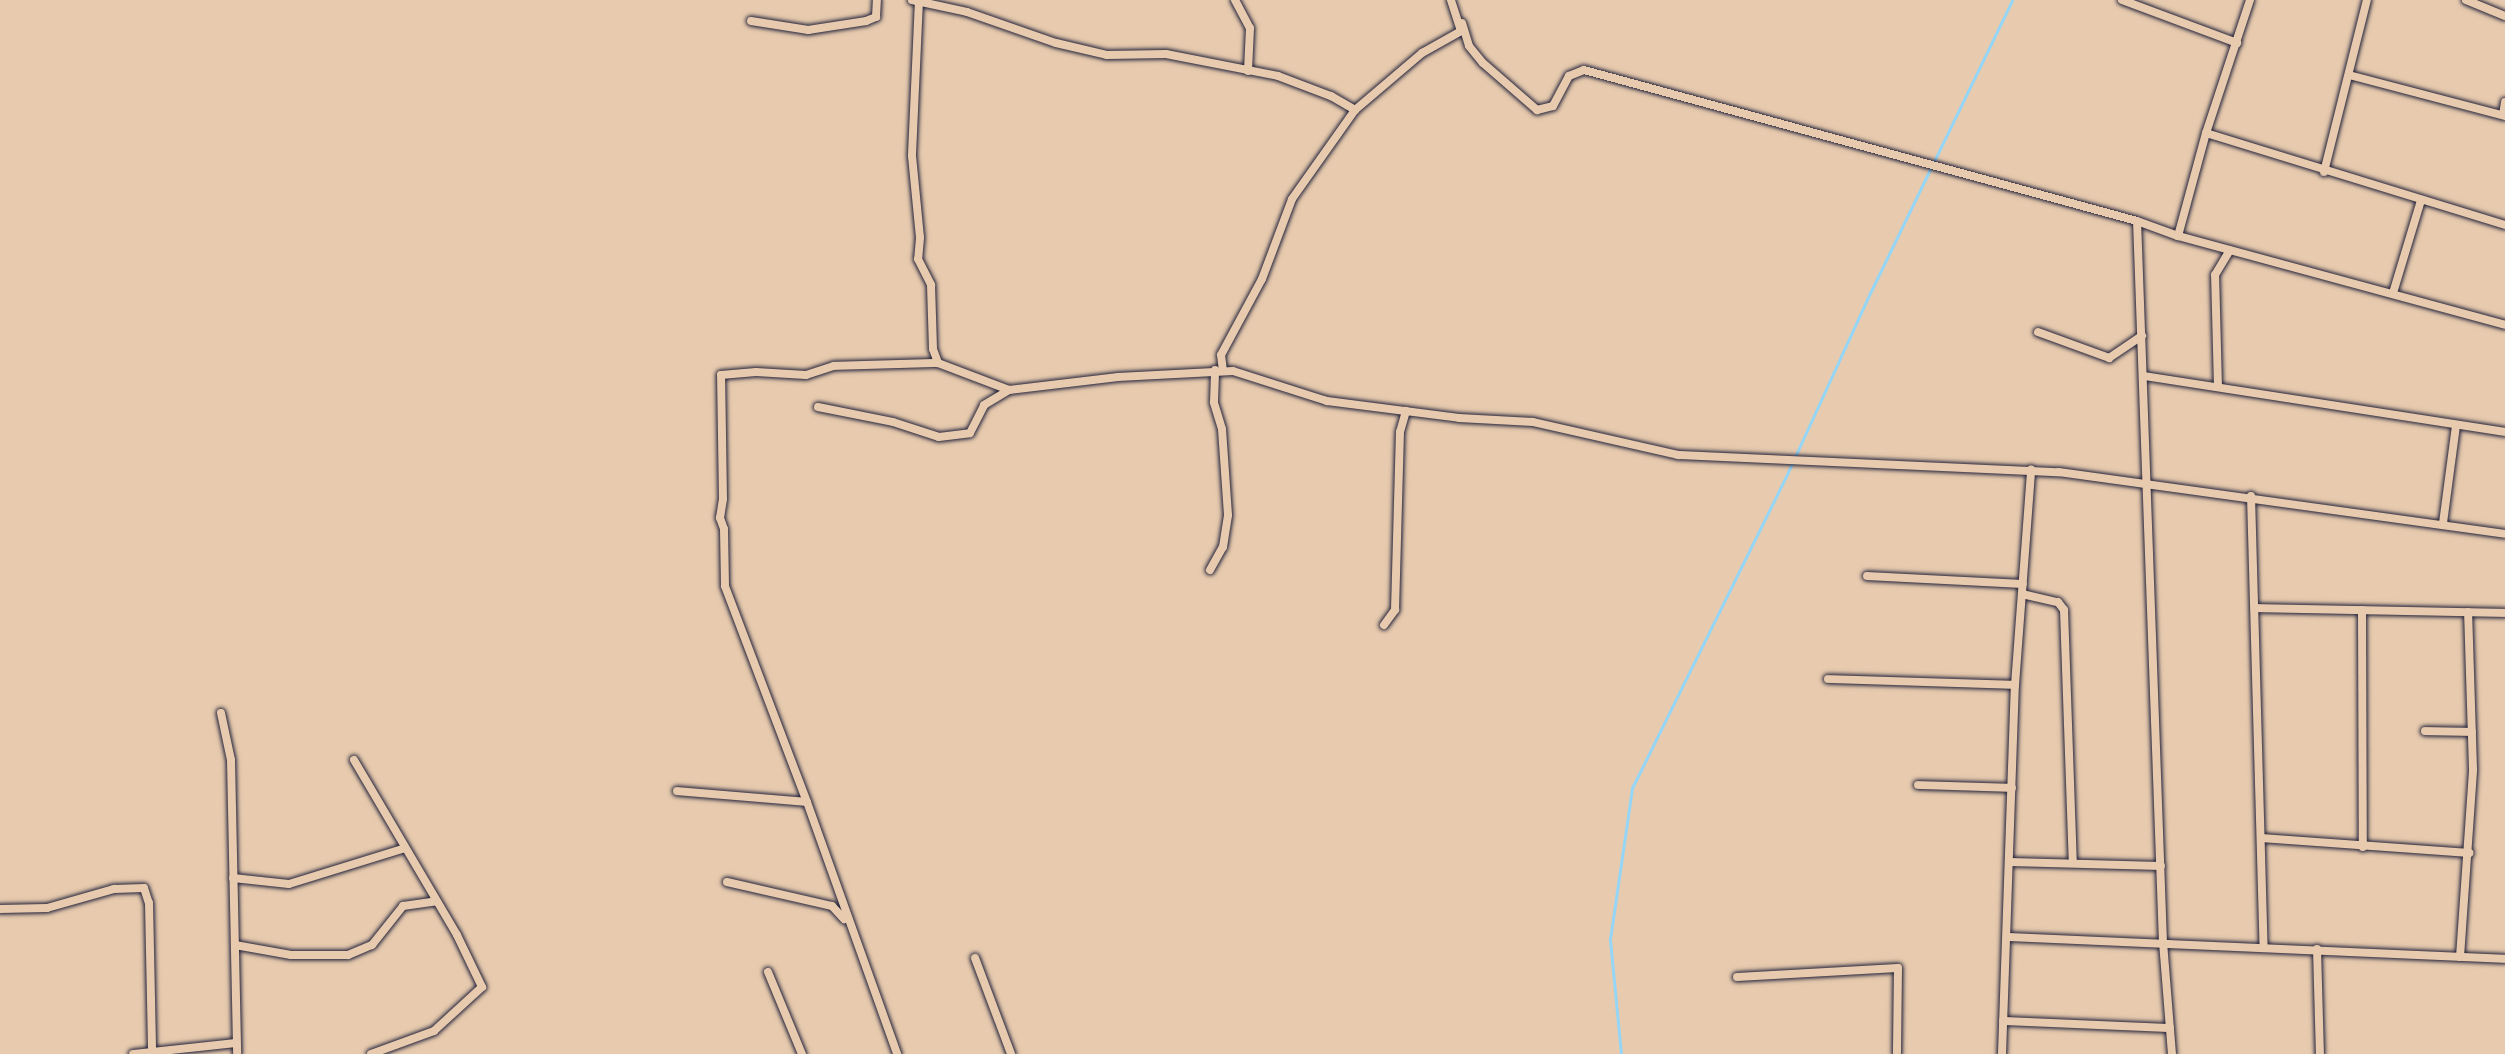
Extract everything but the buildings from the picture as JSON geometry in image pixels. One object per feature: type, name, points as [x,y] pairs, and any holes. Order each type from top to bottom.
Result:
[{"type":"street","points":[[751,21],[808,30],[866,21],[876,18],[877,0]]},
{"type":"street","points":[[1234,0],[1250,28],[1248,71]]},
{"type":"street","points":[[1451,0],[1462,22],[1469,46],[1483,63],[1537,110],[1553,106],[1569,76],[1584,70],[2505,325]]},
{"type":"street","points":[[2122,0],[2237,43]]},
{"type":"street","points":[[2178,236],[2206,133],[2250,0]]},
{"type":"street","points":[[2324,172],[2367,0]]},
{"type":"street","points":[[2466,0],[2505,16]]},
{"type":"street","points":[[938,363],[933,349],[931,285],[918,259],[920,238],[912,156],[917,1],[967,12],[1056,43],[1107,55],[1166,54],[1278,76],[1331,96],[1355,110]]},
{"type":"street","points":[[1210,570],[1223,548],[1228,515],[1222,429],[1214,402],[1221,356],[1262,279],[1292,199],[1355,110],[1422,53],[1461,31],[1462,22]]},
{"type":"street","points":[[2349,75],[2504,115],[2505,102]]},
{"type":"street","points":[[2206,133],[2324,172],[2505,225]]},
{"type":"street","points":[[2393,293],[2421,200]]},
{"type":"street","points":[[2137,222],[2163,943],[2172,1054]]},
{"type":"street","points":[[2218,387],[2215,275],[2230,250]]},
{"type":"street","points":[[2038,332],[2109,358],[2142,336]]},
{"type":"street","points":[[897,1054],[847,922],[807,802],[725,586],[724,529],[720,518],[723,499],[721,375],[756,372],[806,375],[834,366],[938,363],[1009,390]]},
{"type":"street","points":[[818,407],[893,422],[934,437],[957,435],[973,431],[984,405],[1009,390],[1219,371],[1317,399],[1406,411],[1533,422],[1678,454],[1788,457],[2031,470],[2251,496],[2505,534]]},
{"type":"street","points":[[2144,376],[2505,432]]},
{"type":"street","points":[[1384,625],[1395,610],[1400,432],[1406,411]]},
{"type":"street","points":[[2443,523],[2456,425]]},
{"type":"street","points":[[2002,1054],[2015,685],[2031,470]]},
{"type":"street","points":[[2251,496],[2264,948]]},
{"type":"street","points":[[1867,576],[2023,584]]},
{"type":"street","points":[[2022,594],[2058,602],[2064,610],[2073,862]]},
{"type":"street","points":[[2255,608],[2505,613]]},
{"type":"street","points":[[2362,610],[2363,847]]},
{"type":"street","points":[[2460,957],[2469,853],[2472,732],[2468,612]]},
{"type":"street","points":[[1828,679],[2015,685]]},
{"type":"street","points":[[221,713],[231,760],[237,1054]]},
{"type":"street","points":[[2425,731],[2472,732]]},
{"type":"street","points":[[354,760],[437,901],[482,987],[434,1031],[371,1054]]},
{"type":"street","points":[[1918,785],[2012,788]]},
{"type":"street","points":[[677,791],[807,802]]},
{"type":"street","points":[[2261,838],[2469,853]]},
{"type":"street","points":[[233,878],[289,884],[405,848]]},
{"type":"street","points":[[2010,862],[2160,866]]},
{"type":"street","points":[[727,882],[832,906],[847,922]]},
{"type":"street","points":[[0,909],[47,908],[114,889],[144,888],[149,897],[152,1050]]},
{"type":"street","points":[[235,945],[301,956],[348,955],[372,945],[403,906],[437,901]]},
{"type":"street","points":[[2007,937],[2505,959]]},
{"type":"street","points":[[2317,949],[2320,1054]]},
{"type":"street","points":[[975,958],[1011,1054]]},
{"type":"street","points":[[1737,977],[1898,969],[1897,1054]]},
{"type":"street","points":[[768,972],[802,1054]]},
{"type":"street","points":[[2003,1021],[2170,1028]]},
{"type":"street","points":[[133,1054],[152,1050],[236,1043]]},
{"type":"waterway","points":[[1621,1054],[1610,939],[1632,788],[1788,472],[1871,291],[2012,0]]}]
